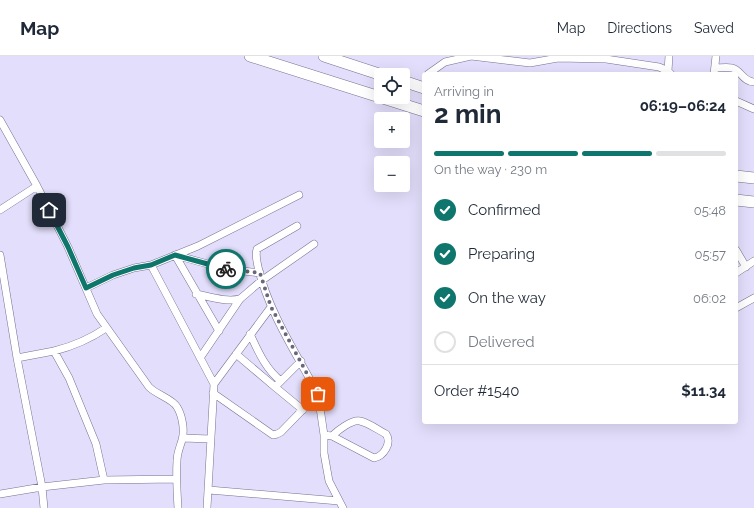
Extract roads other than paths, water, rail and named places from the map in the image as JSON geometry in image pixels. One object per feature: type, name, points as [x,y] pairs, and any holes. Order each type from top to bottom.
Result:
[{"type":"main road","points":[[250,56],[422,110]]},
{"type":"main road","points":[[324,56],[374,72]]},
{"type":"main road","points":[[410,82],[422,84]]},
{"type":"main road","points":[[738,176],[754,178]]},
{"type":"main road","points":[[738,200],[754,202]]},
{"type":"street","points":[[431,72],[445,62],[471,56],[531,59],[542,62],[570,57],[606,59],[659,67],[667,72]]},
{"type":"street","points":[[669,56],[669,72]]},
{"type":"street","points":[[716,56],[714,71],[732,68],[746,80],[752,83],[754,82]]},
{"type":"street","points":[[738,102],[754,109]]},
{"type":"street","points":[[0,120],[37,186],[68,247],[98,314],[106,328],[149,388],[177,406],[183,424],[183,438],[177,458],[176,479],[178,508]]},
{"type":"street","points":[[0,210],[37,186]]},
{"type":"street","points":[[86,288],[113,275],[134,268],[151,265],[215,238],[299,195]]},
{"type":"street","points":[[296,226],[257,249],[256,255],[261,277],[271,307],[318,394],[324,435],[324,453],[329,480],[343,508]]},
{"type":"street","points":[[200,358],[240,299],[261,277],[314,244]]},
{"type":"street","points":[[738,253],[746,267]]},
{"type":"street","points":[[0,255],[3,294],[42,487],[44,508]]},
{"type":"street","points":[[175,255],[261,277]]},
{"type":"street","points":[[175,255],[196,294],[219,331]]},
{"type":"street","points":[[738,273],[754,261]]},
{"type":"street","points":[[151,265],[214,384]]},
{"type":"street","points":[[196,294],[233,301],[240,299]]},
{"type":"street","points":[[738,307],[754,298]]},
{"type":"street","points":[[207,508],[214,384],[271,307]]},
{"type":"street","points":[[17,358],[69,347],[89,339],[106,328]]},
{"type":"street","points":[[250,334],[267,367],[274,377],[281,382]]},
{"type":"street","points":[[54,351],[69,378],[96,444],[104,480]]},
{"type":"street","points":[[236,354],[303,410]]},
{"type":"street","points":[[275,387],[301,361]]},
{"type":"street","points":[[213,393],[273,434],[281,432],[318,394]]},
{"type":"street","points":[[324,435],[332,436],[374,458],[378,457],[385,451],[389,442],[386,434],[360,421],[353,422],[338,430],[332,436]]},
{"type":"street","points":[[183,438],[210,439]]},
{"type":"street","points":[[0,494],[42,487],[104,480],[176,479]]},
{"type":"street","points":[[209,490],[339,501]]}]
